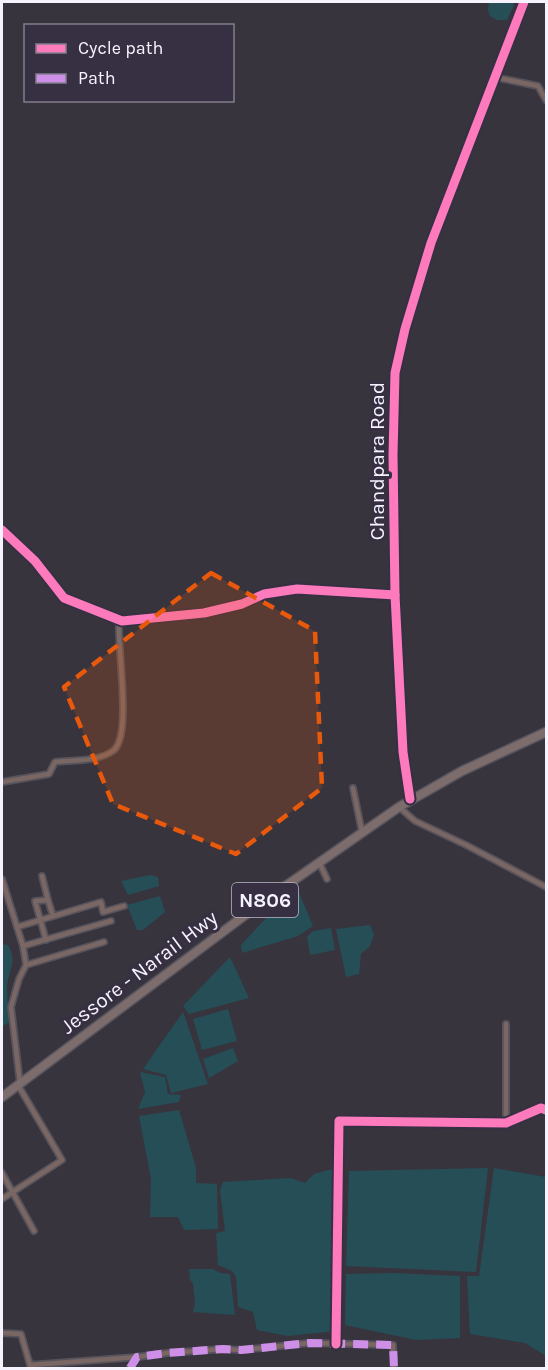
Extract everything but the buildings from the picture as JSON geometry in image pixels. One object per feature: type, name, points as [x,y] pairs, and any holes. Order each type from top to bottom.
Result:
[{"type":"highway","name":"Jessore - Narail Hwy","points":[[2,1097],[264,901],[410,799],[462,771],[546,732]]},
{"type":"street","name":"Chandpara Road","points":[[410,799],[403,752],[395,596],[393,455],[395,373],[418,280],[524,2]]},
{"type":"street","points":[[494,77],[538,87],[546,100]]},
{"type":"street","points":[[2,530],[35,561],[64,598],[120,620],[204,613],[242,604],[264,594],[297,589],[395,596]]},
{"type":"street","points":[[2,782],[49,774],[55,762],[99,758],[114,749],[121,739],[123,712],[120,620]]},
{"type":"street","points":[[353,788],[362,832]]},
{"type":"street","points":[[399,807],[422,825],[546,886]]},
{"type":"street","points":[[319,862],[327,879]]},
{"type":"street","points":[[42,876],[53,916]]},
{"type":"street","points":[[2,877],[23,946],[26,965],[19,979],[11,1007],[19,1084],[62,1160],[2,1199]]},
{"type":"street","points":[[46,940],[35,901],[48,900]]},
{"type":"street","points":[[17,927],[101,902],[103,912],[124,906]]},
{"type":"street","points":[[23,946],[111,921]]},
{"type":"street","points":[[26,965],[104,942]]},
{"type":"street","points":[[506,1024],[506,1123]]},
{"type":"street","points":[[336,1344],[339,1121],[506,1123],[541,1108],[546,1110]]},
{"type":"street","points":[[2,1173],[34,1231]]},
{"type":"street","points":[[2,1333],[21,1334],[30,1365],[309,1343],[393,1344],[394,1368]]},
{"type":"street","points":[[130,1368],[137,1357]]},
{"type":"highlighted area","points":[[211,573],[315,631],[322,788],[236,854],[113,804],[64,687]]},
{"type":"water","points":[[489,2],[513,2],[514,5],[507,20],[497,20],[490,16]]},
{"type":"water","points":[[150,875],[158,877],[159,886],[128,895],[121,881]]},
{"type":"water","points":[[298,890],[313,926],[298,936],[242,953],[241,945],[270,914],[268,909],[280,904]]},
{"type":"water","points":[[160,896],[165,912],[143,930],[137,930],[127,905]]},
{"type":"water","points":[[370,925],[374,935],[370,946],[361,954],[359,974],[346,977],[336,929]]},
{"type":"water","points":[[331,928],[335,950],[310,955],[307,937],[313,931]]},
{"type":"water","points":[[2,944],[8,945],[12,961],[7,987],[9,1022],[2,1027]]},
{"type":"water","points":[[230,957],[249,998],[189,1014],[183,1006]]},
{"type":"water","points":[[228,1009],[237,1041],[202,1050],[193,1019]]},
{"type":"water","points":[[183,1012],[208,1084],[171,1093],[166,1075],[143,1069]]},
{"type":"water","points":[[233,1048],[238,1061],[209,1078],[203,1059]]},
{"type":"water","points":[[140,1072],[165,1077],[168,1094],[181,1095],[179,1102],[138,1109],[145,1092]]},
{"type":"water","points":[[179,1110],[196,1168],[196,1183],[217,1184],[218,1229],[184,1230],[178,1217],[150,1217],[151,1179],[139,1116]]},
{"type":"water","points":[[336,1168],[340,1184],[336,1331],[288,1336],[257,1330],[253,1312],[238,1307],[236,1277],[232,1271],[218,1265],[216,1233],[225,1231],[220,1190],[223,1182],[291,1178],[305,1183],[314,1174]]},
{"type":"water","points":[[488,1168],[476,1272],[346,1266],[349,1171]]},
{"type":"water","points":[[494,1168],[546,1177],[546,1356],[525,1343],[470,1334],[467,1276],[479,1276]]},
{"type":"water","points":[[189,1269],[213,1269],[220,1273],[230,1274],[235,1315],[193,1312],[195,1303]]},
{"type":"water","points":[[393,1273],[460,1276],[460,1338],[416,1340],[345,1325],[346,1274]]},
{"type":"marked path","points":[[130,1368],[137,1357],[309,1343],[393,1345],[394,1368]]},
{"type":"cycle path","points":[[410,799],[403,752],[395,595],[393,455],[395,373],[405,329],[431,243],[524,2]]},
{"type":"cycle path","points":[[2,530],[35,561],[64,598],[122,621],[204,613],[242,604],[264,594],[297,589],[395,595]]},
{"type":"cycle path","points":[[336,1344],[339,1121],[506,1123],[541,1108],[546,1110]]}]
